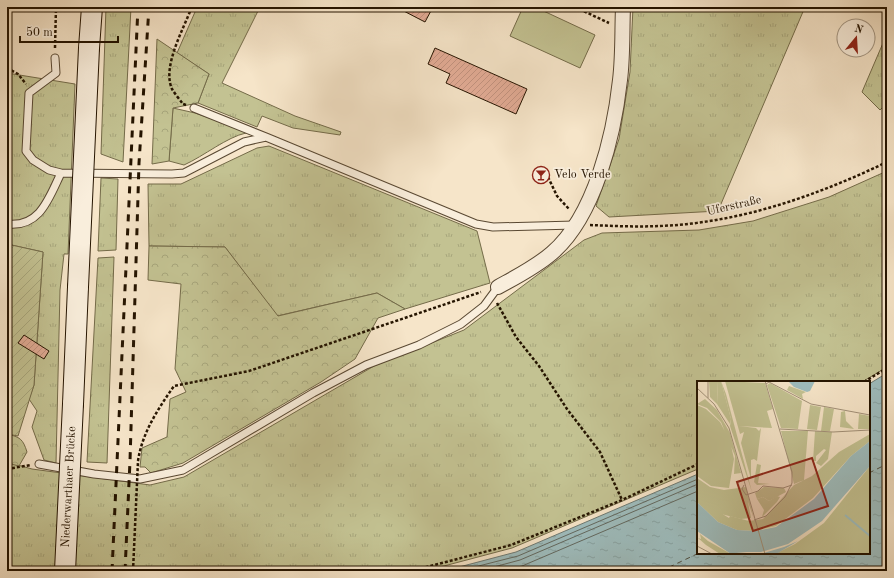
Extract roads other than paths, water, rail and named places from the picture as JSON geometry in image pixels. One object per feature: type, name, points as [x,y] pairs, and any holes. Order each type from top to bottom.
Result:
[{"type":"main road","name":"Niederwarthaer Brücke","points":[[65,571],[92,7]]},
{"type":"street","points":[[495,290],[552,253],[577,225],[596,180],[611,134],[620,80],[623,7]]},
{"type":"lane","points":[[55,58],[56,73],[29,93],[26,151],[33,160],[49,170],[60,173],[148,175],[184,173],[244,142],[266,137]]},
{"type":"lane","points":[[194,108],[476,224],[493,227],[577,225]]},
{"type":"lane","points":[[7,224],[28,223],[39,213],[60,173]]},
{"type":"lane","points":[[39,464],[94,474],[140,479],[183,470],[313,393],[366,364],[419,345],[461,324],[484,306],[495,290]]},
{"type":"water","points":[[887,373],[887,571],[444,571],[516,552],[697,474],[697,554],[870,554],[870,383]]},
{"type":"railway","points":[[112,571],[138,7]]},
{"type":"railway","points":[[125,571],[130,461],[139,163],[149,7]]},
{"type":"place","name":"Velo Verde","points":[[541,175]]}]
